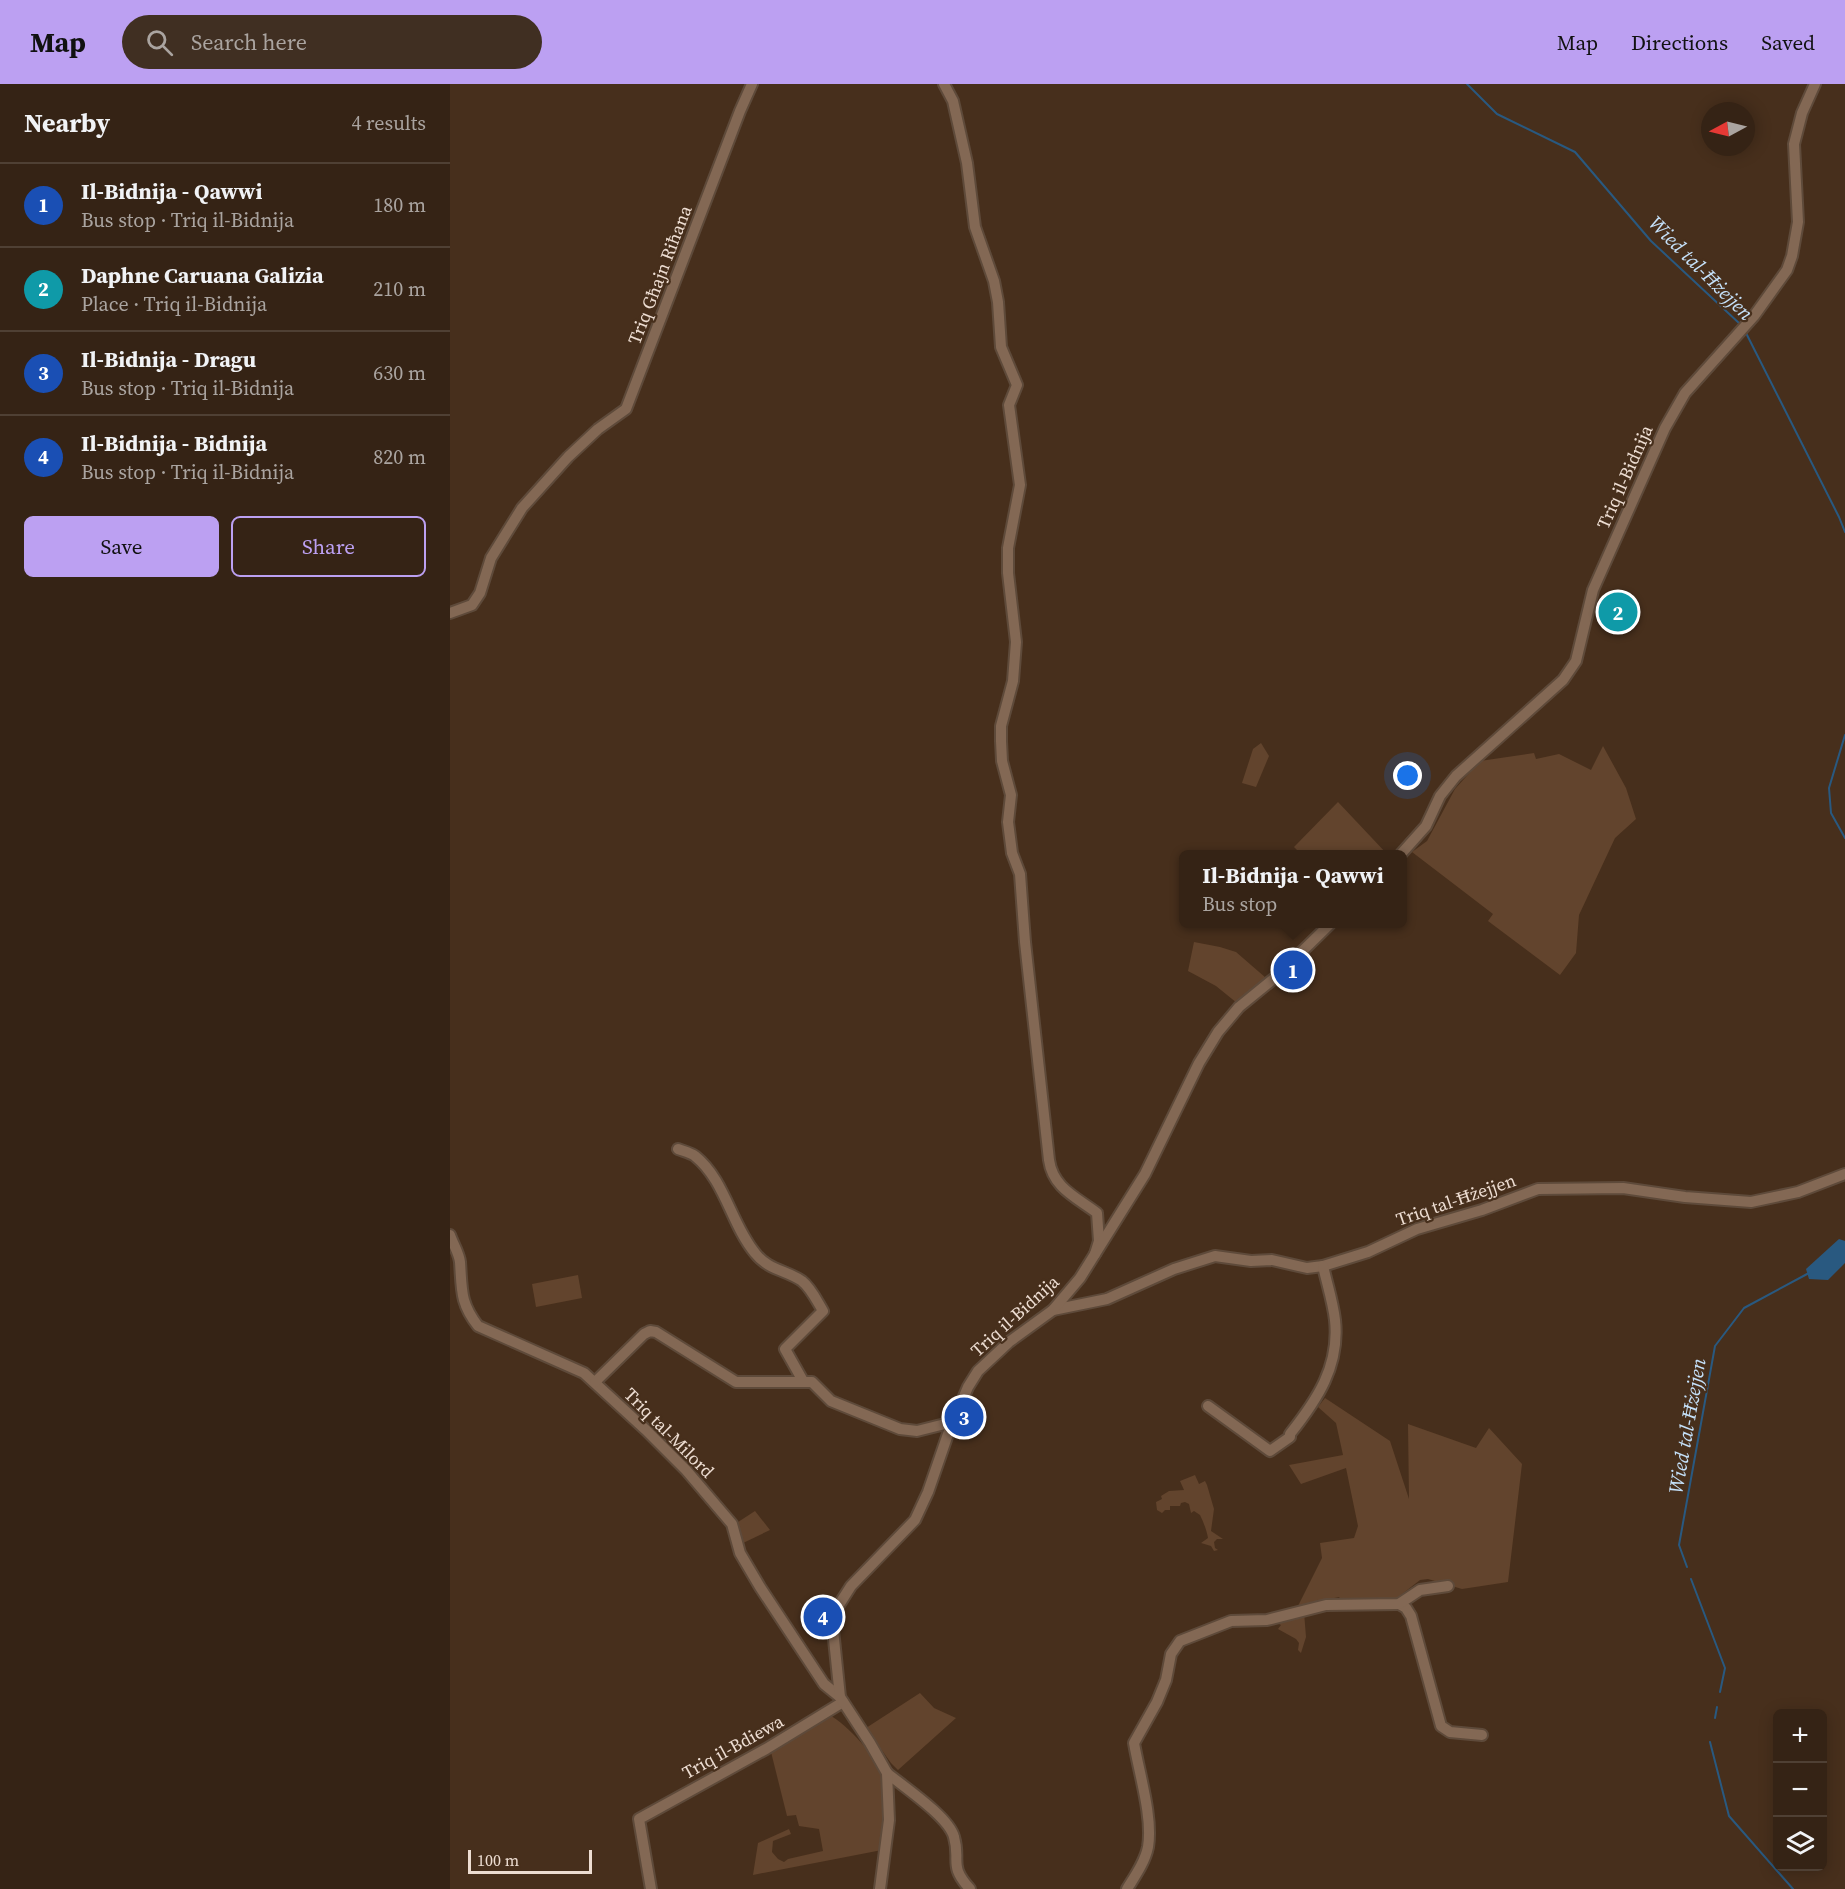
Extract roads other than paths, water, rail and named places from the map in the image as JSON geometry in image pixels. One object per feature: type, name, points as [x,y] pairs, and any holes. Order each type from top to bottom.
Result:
[{"type":"street","name":"Triq Għajn Riħana","points":[[450,613],[472,605],[480,593],[491,558],[522,508],[568,457],[598,429],[626,409],[752,84]]},
{"type":"street","points":[[944,84],[953,101],[967,164],[975,227],[994,281],[1001,347],[1017,385],[1009,405],[1020,485],[1008,548],[1008,573],[1016,642],[1013,681],[1001,726],[1001,741],[1002,761],[1011,795],[1008,822],[1012,853],[1020,874],[1024,942],[1048,1160],[1057,1183],[1097,1213],[1099,1241],[1095,1254]]},
{"type":"street","name":"Triq il-Bidnija","points":[[1405,850],[1426,826],[1440,796],[1456,776],[1563,680],[1576,662],[1593,590],[1665,428],[1685,393],[1754,316],[1786,270],[1792,256],[1798,222],[1794,144],[1802,113],[1815,84]]},
{"type":"street","name":"Triq il-Bidnija","points":[[842,1700],[832,1620],[851,1586],[915,1520],[928,1492],[953,1422],[968,1387],[978,1371],[1009,1342],[1053,1310],[1080,1278],[1145,1174],[1199,1063],[1218,1032],[1239,1007],[1277,976],[1326,928]]},
{"type":"street","points":[[678,1149],[694,1155],[715,1179],[742,1234],[755,1254],[778,1271],[801,1281],[816,1297],[823,1311],[785,1349],[803,1382]]},
{"type":"street","name":"Triq tal-Ħżejjen","points":[[1053,1310],[1107,1299],[1174,1269],[1215,1256],[1251,1261],[1272,1260],[1307,1268],[1323,1266],[1368,1252],[1417,1229],[1482,1210],[1538,1189],[1623,1188],[1685,1197],[1751,1202],[1798,1192],[1845,1174]]},
{"type":"street","name":"Triq tal-Milord","points":[[450,1235],[459,1260],[455,1294],[478,1326],[584,1373],[686,1470],[732,1524],[740,1553],[760,1587],[824,1684],[842,1700],[887,1773]]},
{"type":"street","points":[[1208,1406],[1270,1451],[1290,1437],[1324,1386],[1333,1355],[1335,1320],[1323,1266]]},
{"type":"street","points":[[595,1383],[644,1334],[650,1331],[656,1332],[736,1382],[812,1382],[831,1401],[900,1429],[917,1431],[953,1422]]},
{"type":"street","points":[[1399,1604],[1420,1590],[1448,1586]]},
{"type":"street","points":[[1127,1889],[1148,1846],[1142,1781],[1134,1743],[1157,1702],[1166,1680],[1170,1654],[1180,1641],[1231,1621],[1267,1620],[1326,1605],[1399,1604],[1406,1608],[1411,1616],[1441,1726],[1450,1732],[1482,1735]]},
{"type":"street","name":"Triq il-Bdiewa","points":[[651,1889],[639,1819],[766,1749],[842,1700]]},
{"type":"street","points":[[880,1889],[889,1820],[887,1773]]},
{"type":"street","points":[[887,1773],[947,1822],[954,1836],[955,1864],[961,1879],[970,1889]]},
{"type":"water","points":[[1839,1239],[1845,1241],[1845,1263],[1828,1280],[1809,1279],[1806,1269]]},
{"type":"waterway","name":"Wied tal-Ħżejjen","points":[[1467,84],[1497,114],[1575,152],[1651,241],[1740,324]]},
{"type":"waterway","name":"Wied tal-Ħżejjen","points":[[1745,331],[1845,532]]},
{"type":"waterway","name":"Wied tal-Ħżejjen","points":[[1845,735],[1829,788],[1831,813],[1845,838]]},
{"type":"waterway","name":"Wied tal-Ħżejjen","points":[[1687,1567],[1679,1545],[1715,1346],[1744,1308],[1809,1273]]},
{"type":"waterway","name":"Wied tal-Ħżejjen","points":[[1691,1579],[1725,1668],[1720,1692]]},
{"type":"waterway","name":"Wied tal-Ħżejjen","points":[[1715,1718],[1717,1707]]},
{"type":"waterway","name":"Wied tal-Ħżejjen","points":[[1710,1742],[1729,1816],[1793,1889]]},
{"type":"place","name":"Daphne Caruana Galizia","points":[[1618,612]]},
{"type":"place","name":"Il-Bidnija - Qawwi","points":[[1293,970]]},
{"type":"place","name":"Il-Bidnija - Dragu","points":[[964,1417]]},
{"type":"place","name":"Il-Bidnija - Bidnija","points":[[823,1617]]}]
